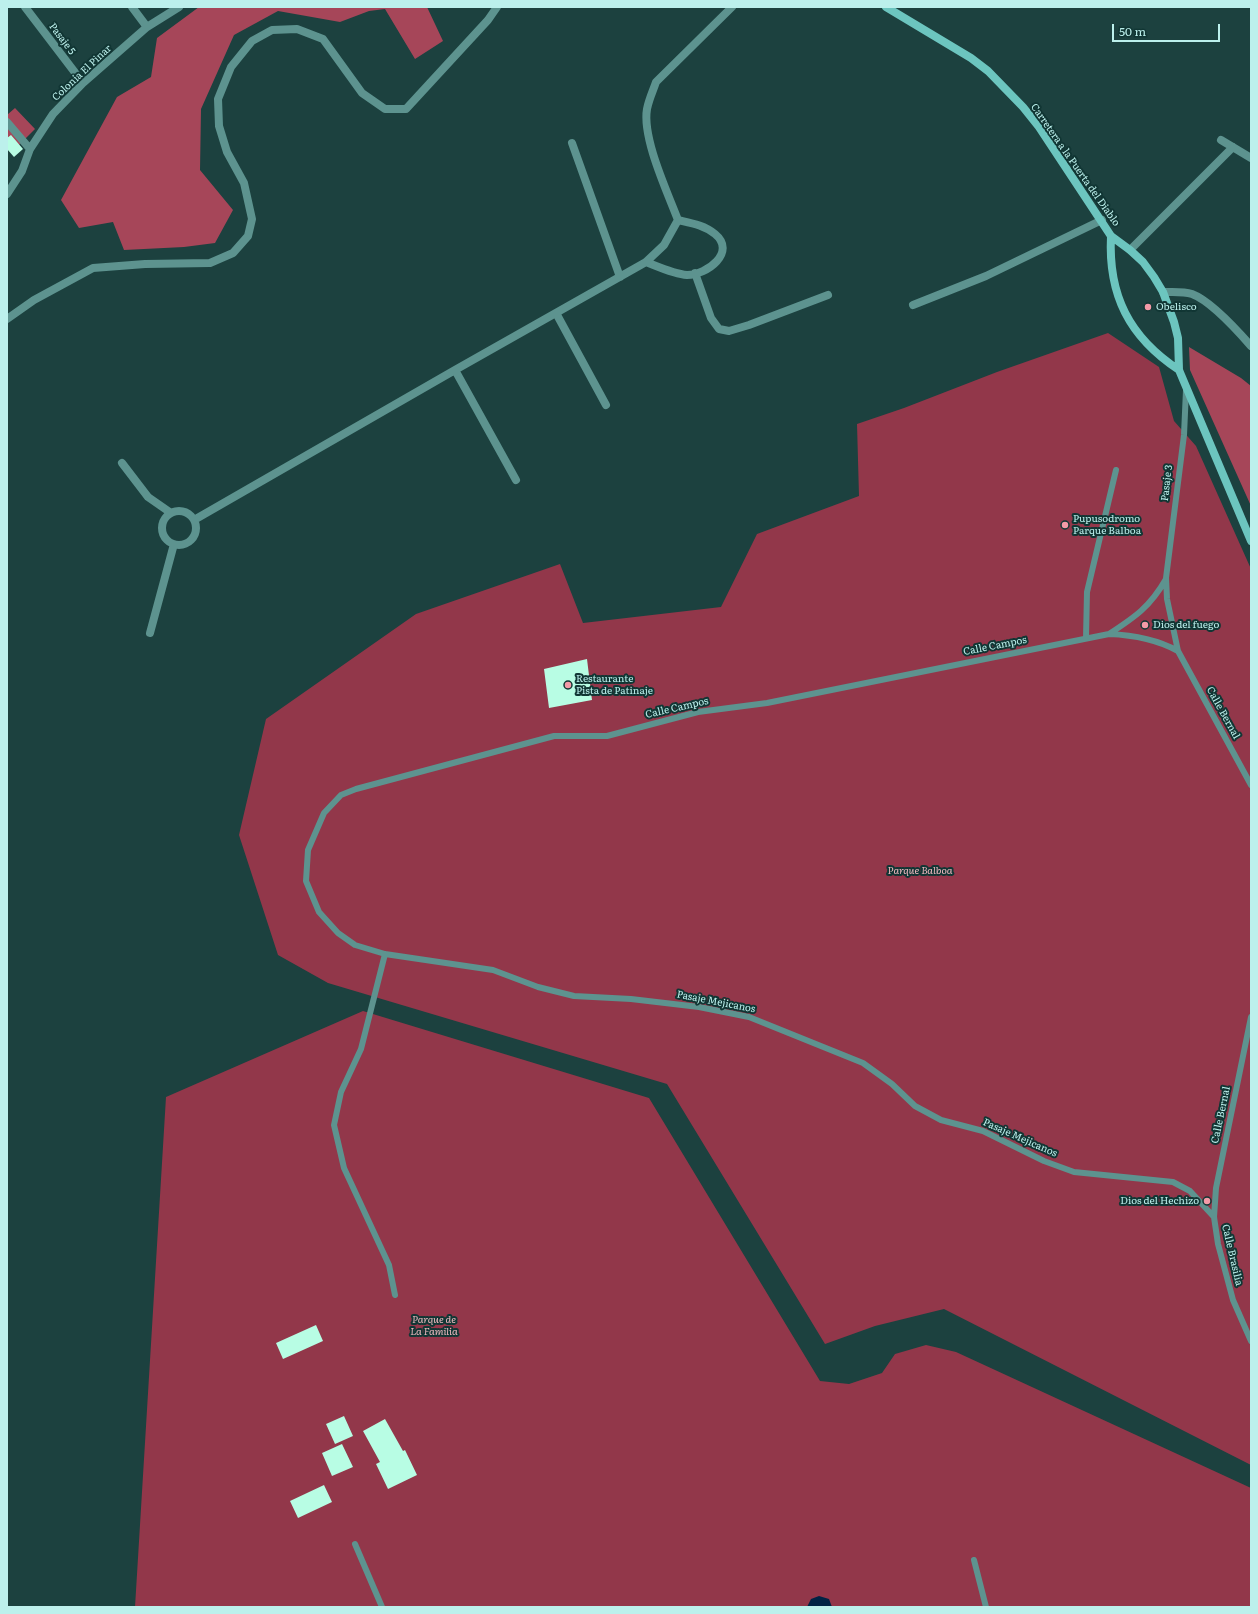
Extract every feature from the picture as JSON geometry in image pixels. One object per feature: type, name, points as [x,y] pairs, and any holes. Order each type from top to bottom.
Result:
[{"type":"main road","name":"Carretera a la Puerta del Diablo","points":[[886,7],[971,58],[988,71],[1023,107],[1039,127],[1112,236],[1143,262],[1163,292],[1170,307],[1178,338],[1179,370],[1186,390],[1251,540]]},
{"type":"main road","name":"Carretera a la Puerta del Diablo","points":[[1112,236],[1112,271],[1115,288],[1121,305],[1129,321],[1151,349],[1179,370]]},
{"type":"street","name":"Pasaje 5","points":[[25,7],[83,83]]},
{"type":"street","points":[[132,7],[147,28]]},
{"type":"street","name":"Colonia El Pinar","points":[[7,194],[22,171],[30,149],[53,114],[83,83],[147,28],[180,7]]},
{"type":"street","points":[[7,319],[34,300],[93,268],[145,264],[210,263],[233,253],[248,236],[252,219],[244,183],[227,152],[219,126],[218,99],[231,67],[252,41],[272,30],[297,29],[323,39],[362,93],[385,109],[406,109],[488,20],[498,7]]},
{"type":"street","points":[[194,520],[646,262],[664,245],[678,220],[651,146],[647,109],[656,82],[732,7]]},
{"type":"street","points":[[7,122],[10,132],[30,149]]},
{"type":"street","points":[[1221,140],[1251,158]]},
{"type":"street","points":[[572,143],[620,277]]},
{"type":"street","points":[[1130,250],[1233,147]]},
{"type":"street","points":[[646,262],[687,275],[695,274],[715,264],[721,257],[722,246],[717,235],[704,226],[678,220]]},
{"type":"street","points":[[913,305],[986,276],[1102,220]]},
{"type":"street","points":[[695,274],[711,318],[719,329],[729,331],[828,295]]},
{"type":"street","points":[[1163,292],[1191,294],[1201,299],[1223,317],[1251,346]]},
{"type":"street","points":[[556,313],[606,405]]},
{"type":"street","points":[[455,370],[516,480]]},
{"type":"street","points":[[122,463],[148,497],[171,513]]},
{"type":"street","points":[[184,512],[190,515],[194,520],[196,528],[194,535],[189,542],[182,545],[174,544],[163,534],[162,526],[165,518],[171,513],[184,512]]},
{"type":"street","points":[[150,633],[174,544]]},
{"type":"lane","name":"Pasaje 3","points":[[1166,578],[1184,435],[1186,390]]},
{"type":"lane","points":[[1086,638],[1087,592],[1116,470]]},
{"type":"lane","points":[[1109,634],[1128,622],[1146,607],[1157,595],[1166,578]]},
{"type":"lane","name":"Calle Bernal","points":[[1166,578],[1167,599],[1178,651],[1251,785]]},
{"type":"lane","points":[[1109,634],[1130,635],[1147,638],[1163,643],[1178,651]]},
{"type":"lane","name":"Calle Campos","points":[[308,850],[324,813],[341,795],[356,789],[554,736],[607,736],[698,712],[766,702],[1109,634]]},
{"type":"lane","name":"Pasaje Mejicanos","points":[[308,850],[306,881],[319,912],[338,933],[355,945],[385,954],[493,970],[538,987],[574,996],[699,1007],[749,1017],[863,1063],[892,1084],[915,1106],[941,1120],[983,1131],[1044,1161],[1074,1172],[1173,1182],[1190,1191],[1214,1217]]},
{"type":"lane","points":[[385,954],[361,1049],[341,1092],[334,1125],[344,1168],[389,1265],[396,1295]]},
{"type":"lane","name":"Calle Bernal","points":[[1214,1217],[1216,1188],[1251,1017]]},
{"type":"lane","name":"Calle Brasilia","points":[[1214,1217],[1218,1244],[1233,1300],[1251,1341]]},
{"type":"lane","points":[[355,1544],[382,1607]]},
{"type":"lane","points":[[974,1560],[986,1607]]},
{"type":"green space","name":"Parque Balboa","points":[[1108,333],[1159,367],[1174,421],[1196,446],[1251,569],[1251,1465],[944,1309],[875,1326],[825,1344],[667,1084],[328,983],[278,955],[239,835],[266,719],[416,614],[560,564],[583,623],[721,607],[757,534],[859,496],[857,424]]},
{"type":"green space","name":"Parque de La Familia","points":[[363,1011],[649,1098],[820,1381],[849,1384],[882,1373],[895,1354],[926,1345],[956,1352],[1251,1488],[1251,1607],[135,1607],[166,1097]]},
{"type":"shaded area","points":[[199,7],[427,7],[443,41],[415,59],[385,9],[369,11],[340,22],[278,11],[234,35],[201,109],[200,170],[233,210],[215,243],[184,247],[124,250],[113,222],[79,228],[61,200],[117,97],[151,77],[157,38]]},
{"type":"shaded area","points":[[15,108],[35,129],[13,151],[7,145],[7,115]]},
{"type":"shaded area","points":[[1189,347],[1241,378],[1251,386],[1251,506],[1190,370]]},
{"type":"water","points":[[819,1596],[829,1599],[832,1607],[807,1607],[811,1599]]},
{"type":"building","points":[[11,135],[23,149],[14,157],[7,149],[7,138]]},
{"type":"building","name":"Restaurante Pista de Patinaje","points":[[587,659],[592,700],[549,708],[544,669]]},
{"type":"building","points":[[316,1325],[323,1341],[283,1359],[276,1343]]},
{"type":"building","points":[[344,1416],[353,1436],[335,1444],[326,1424]]},
{"type":"building","points":[[385,1419],[403,1451],[405,1450],[417,1475],[388,1489],[376,1464],[380,1462],[363,1431]]},
{"type":"building","points":[[342,1444],[353,1467],[332,1476],[322,1453]]},
{"type":"building","points":[[324,1485],[332,1502],[298,1518],[290,1501]]},
{"type":"place","name":"Obelisco","points":[[1148,307]]},
{"type":"place","name":"Pupusodromo Parque Balboa","points":[[1065,525]]},
{"type":"place","name":"Dios del fuego","points":[[1145,625]]},
{"type":"place","name":"Restaurante Pista de Patinaje","points":[[568,685]]},
{"type":"place","name":"Dios del Hechizo","points":[[1207,1201]]}]
